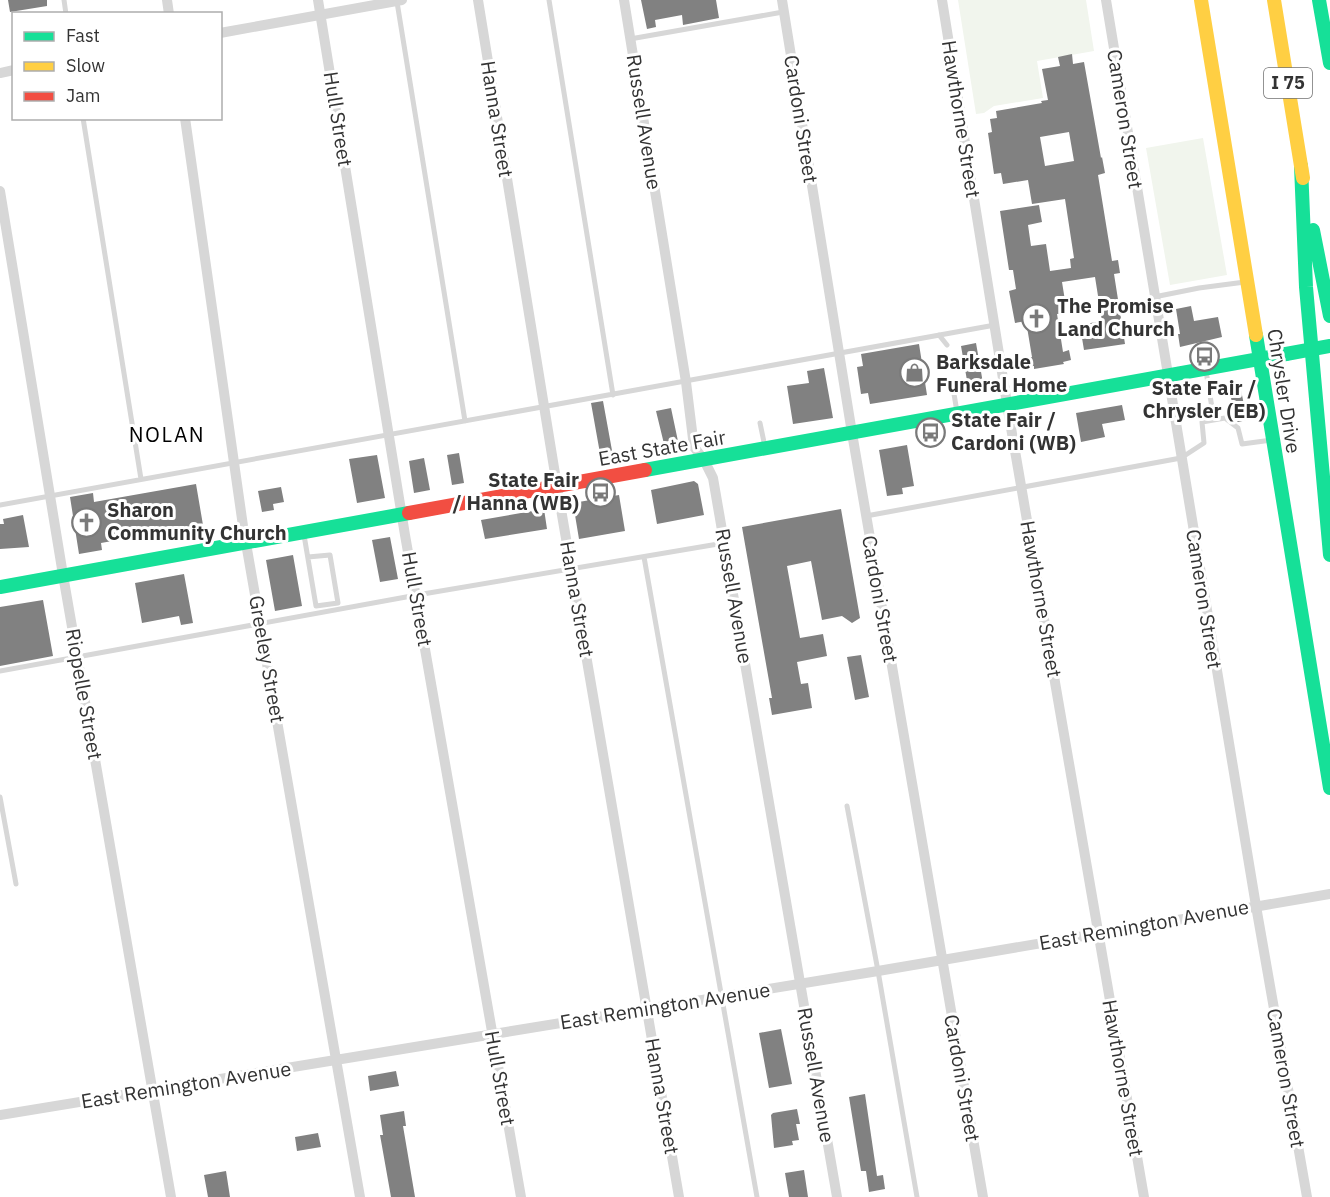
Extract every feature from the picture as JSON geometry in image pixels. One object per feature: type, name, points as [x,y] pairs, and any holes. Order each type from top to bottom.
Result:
[{"type":"main road","name":"Chrysler Drive","points":[[1201,0],[1330,788]]},
{"type":"main road","name":"I 75","points":[[1274,0],[1301,166],[1330,316]]},
{"type":"main road","name":"I 75","points":[[1319,0],[1330,63]]},
{"type":"main road","points":[[1301,166],[1306,287],[1330,555]]},
{"type":"main road","name":"East State Fair","points":[[0,587],[1330,346]]},
{"type":"street","name":"Hull Street","points":[[318,0],[403,515],[521,1197]]},
{"type":"street","points":[[222,33],[399,0]]},
{"type":"street","name":"Hanna Street","points":[[478,0],[557,486],[679,1197]]},
{"type":"street","name":"Russell Avenue","points":[[624,0],[686,382],[694,447],[713,478],[837,1197]]},
{"type":"street","name":"Cardoni Street","points":[[782,0],[852,433],[983,1197]]},
{"type":"street","name":"Hawthorne Street","points":[[942,0],[1008,405],[1144,1197]]},
{"type":"street","name":"Cameron Street","points":[[1106,0],[1167,376],[1307,1197]]},
{"type":"street","name":"Greeley Street","points":[[184,120],[233,462],[360,1197]]},
{"type":"street","name":"Riopelle Street","points":[[0,191],[63,575],[171,1197]]},
{"type":"street","name":"East Remington Avenue","points":[[0,1115],[878,971],[1330,894]]},
{"type":"lane","points":[[399,0],[465,421]]},
{"type":"lane","points":[[549,0],[613,395]]},
{"type":"lane","points":[[630,39],[783,12]]},
{"type":"lane","points":[[83,120],[141,479]]},
{"type":"lane","points":[[1154,297],[1246,281]]},
{"type":"lane","points":[[0,505],[995,325]]},
{"type":"lane","points":[[939,335],[946,345]]},
{"type":"lane","points":[[1205,369],[1214,420]]},
{"type":"lane","points":[[954,394],[957,414]]},
{"type":"lane","points":[[866,516],[1181,458],[1204,443],[1202,422],[1225,418],[1239,428],[1242,444],[1272,440]]},
{"type":"lane","points":[[760,423],[765,449]]},
{"type":"lane","points":[[304,532],[308,557],[316,606],[338,603],[330,555],[308,557]]},
{"type":"lane","points":[[0,671],[417,595],[724,543]]},
{"type":"lane","points":[[644,557],[757,1197]]},
{"type":"lane","points":[[0,797],[16,884]]},
{"type":"lane","points":[[846,806],[878,971],[917,1197]]},
{"type":"shaded area","points":[[958,0],[1086,0],[1094,51],[1037,61],[1043,98],[994,106],[984,113],[976,114]]},
{"type":"shaded area","points":[[1203,138],[1227,275],[1170,285],[1146,148]]},
{"type":"building","points":[[8,0],[47,0],[47,6],[10,12]]},
{"type":"building","points":[[641,0],[716,0],[719,18],[683,25],[682,15],[655,20],[656,27],[647,29]]},
{"type":"building","points":[[1072,54],[1073,64],[1084,62],[1105,173],[1098,175],[1112,261],[1118,260],[1120,273],[1114,274],[1125,344],[1084,350],[1081,332],[1086,331],[1085,324],[1102,321],[1095,277],[1062,282],[1067,313],[1057,314],[1063,352],[1069,350],[1071,360],[1063,362],[1064,364],[1034,369],[1034,366],[1027,367],[1025,358],[1032,357],[1026,321],[1015,323],[1009,291],[1016,289],[1013,270],[1009,270],[1000,211],[1039,205],[1042,222],[1028,225],[1031,246],[1046,244],[1050,271],[1071,268],[1070,259],[1074,258],[1065,199],[1032,204],[1028,180],[1003,184],[1001,173],[994,174],[988,133],[992,132],[990,119],[997,118],[996,111],[1048,100],[1042,69],[1060,66],[1058,57]],"holes":[[[1069,132],[1074,161],[1045,166],[1040,137]]]},
{"type":"building","points":[[1191,306],[1194,321],[1218,317],[1222,337],[1180,347],[1176,309]]},
{"type":"building","points":[[976,343],[984,389],[969,392],[961,346]]},
{"type":"building","points":[[919,344],[927,395],[870,404],[868,393],[861,394],[857,367],[863,366],[861,354]]},
{"type":"building","points":[[824,368],[833,418],[793,424],[787,386],[809,383],[807,371]]},
{"type":"building","points":[[1240,385],[1247,420],[1238,422],[1235,419],[1229,387]]},
{"type":"building","points":[[603,401],[613,456],[601,459],[591,403]]},
{"type":"building","points":[[1122,405],[1125,420],[1102,424],[1105,437],[1081,442],[1076,413]]},
{"type":"building","points":[[671,408],[679,446],[665,448],[656,411]]},
{"type":"building","points":[[907,445],[914,486],[902,488],[903,494],[887,496],[879,450]]},
{"type":"building","points":[[459,453],[464,483],[452,485],[447,455]]},
{"type":"building","points":[[377,455],[385,498],[357,503],[349,459]]},
{"type":"building","points":[[424,458],[430,490],[414,493],[409,461]]},
{"type":"building","points":[[694,481],[698,484],[704,515],[657,524],[651,490]]},
{"type":"building","points":[[196,484],[203,525],[101,543],[102,550],[79,554],[70,497],[93,493],[94,502]]},
{"type":"building","points":[[281,487],[284,502],[273,504],[274,510],[262,512],[258,491]]},
{"type":"building","points":[[619,495],[625,531],[579,539],[573,503]]},
{"type":"building","points":[[544,509],[547,529],[485,539],[481,520]]},
{"type":"building","points":[[841,509],[860,618],[852,623],[842,616],[822,620],[811,561],[787,566],[800,638],[823,634],[827,656],[797,662],[801,684],[808,683],[812,708],[772,715],[769,698],[772,698],[742,527]]},
{"type":"building","points":[[23,515],[29,547],[0,549],[0,524],[4,524],[3,519]]},
{"type":"building","points":[[390,537],[398,579],[380,582],[372,540]]},
{"type":"building","points":[[293,555],[302,606],[275,611],[266,560]]},
{"type":"building","points":[[184,574],[193,623],[181,625],[179,616],[142,623],[135,583]]},
{"type":"building","points":[[43,600],[53,656],[0,666],[0,607]]},
{"type":"building","points":[[861,655],[869,697],[855,700],[847,657]]},
{"type":"building","points":[[781,1029],[792,1084],[769,1088],[759,1033]]},
{"type":"building","points":[[396,1071],[399,1086],[370,1091],[368,1076]]},
{"type":"building","points":[[865,1094],[877,1176],[883,1175],[885,1189],[869,1192],[866,1171],[861,1171],[849,1097]]},
{"type":"building","points":[[797,1109],[800,1124],[796,1124],[799,1140],[792,1141],[793,1145],[774,1148],[771,1115]]},
{"type":"building","points":[[404,1111],[406,1126],[403,1126],[415,1197],[391,1197],[380,1135],[383,1135],[380,1115]]},
{"type":"building","points":[[318,1133],[321,1147],[297,1151],[295,1137]]},
{"type":"building","points":[[804,1170],[808,1197],[789,1197],[785,1173]]},
{"type":"building","points":[[226,1171],[230,1197],[208,1197],[204,1175]]},
{"type":"traffic: fast","points":[[1319,0],[1330,63]]},
{"type":"traffic: fast","points":[[1301,166],[1306,287],[1330,555]]},
{"type":"traffic: fast","points":[[1313,230],[1330,316]]},
{"type":"traffic: fast","points":[[1256,335],[1330,788]]},
{"type":"traffic: fast","points":[[1286,354],[1330,346]]},
{"type":"traffic: fast","points":[[645,470],[1286,354]]},
{"type":"traffic: fast","points":[[0,587],[409,513]]},
{"type":"traffic: slow","points":[[1201,0],[1256,335]]},
{"type":"traffic: slow","points":[[1274,0],[1303,178]]},
{"type":"traffic: jam","points":[[409,513],[645,470]]},
{"type":"place","name":"The Promise Land Church","points":[[1036,318]]},
{"type":"place","name":"State Fair / Chrysler (EB)","points":[[1204,357]]},
{"type":"place","name":"Barksdale Funeral Home","points":[[915,373]]},
{"type":"place","name":"State Fair / Cardoni (WB)","points":[[930,432]]},
{"type":"place","name":"State Fair / Hanna (WB)","points":[[600,492]]},
{"type":"place","name":"Sharon Community Church","points":[[86,522]]},
{"type":"district","name":"NOLAN","points":[[167,435]]}]
